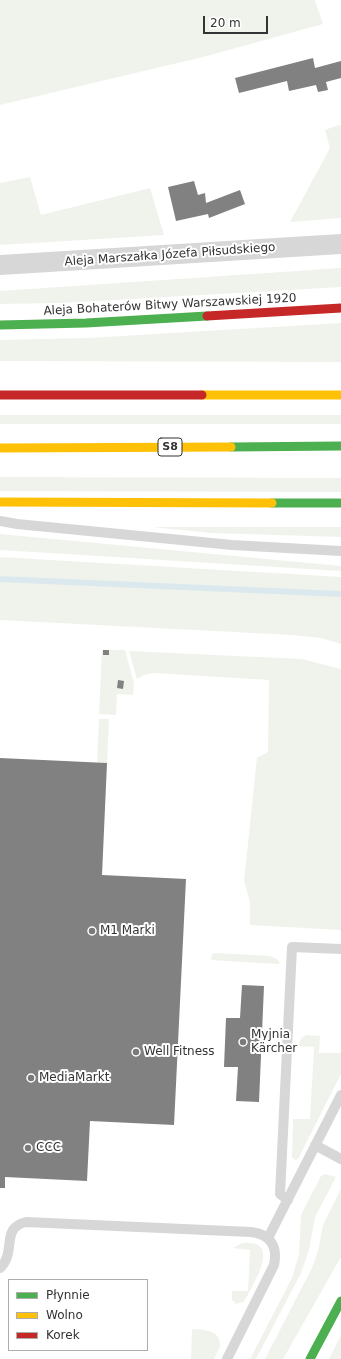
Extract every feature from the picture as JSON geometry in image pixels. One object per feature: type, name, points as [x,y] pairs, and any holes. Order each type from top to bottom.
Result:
[{"type":"main road","name":"Aleja Bohaterów Bitwy Warszawskiej 1920","points":[[0,325],[86,323],[341,308]]},
{"type":"main road","points":[[0,391],[43,395]]},
{"type":"main road","points":[[0,395],[341,395]]},
{"type":"main road","name":"S8","points":[[0,448],[341,446]]},
{"type":"main road","points":[[0,502],[341,503]]},
{"type":"main road","points":[[310,1359],[341,1301]]},
{"type":"street","name":"Aleja Marszałka Józefa Piłsudskiego","points":[[0,265],[341,244]]},
{"type":"lane","points":[[0,521],[17,524],[232,545],[341,551]]},
{"type":"lane","points":[[288,1200],[280,1194],[292,947],[341,949]]},
{"type":"lane","points":[[268,1238],[341,1095]]},
{"type":"lane","points":[[315,1145],[341,1159]]},
{"type":"lane","points":[[0,1268],[5,1263],[9,1254],[11,1233],[13,1228],[20,1223],[26,1222],[252,1232],[263,1234],[268,1238],[275,1251],[274,1265],[227,1359]]},
{"type":"shaded area","points":[[0,0],[315,0],[323,24],[203,57],[0,105]]},
{"type":"shaded area","points":[[338,125],[341,126],[341,218],[290,222],[330,148],[325,130]]},
{"type":"shaded area","points":[[30,177],[41,215],[150,188],[164,235],[0,245],[0,183]]},
{"type":"shaded area","points":[[341,268],[341,287],[62,303],[0,304],[0,291]]},
{"type":"shaded area","points":[[341,323],[341,362],[0,361],[0,340],[88,338]]},
{"type":"shaded area","points":[[0,415],[341,415],[341,424],[0,424]]},
{"type":"shaded area","points":[[0,477],[341,478],[341,492],[0,491]]},
{"type":"shaded area","points":[[152,527],[341,527],[341,537],[211,533]]},
{"type":"shaded area","points":[[0,534],[341,566],[341,571],[0,550]]},
{"type":"shaded area","points":[[0,557],[341,577],[341,644],[321,638],[292,635],[0,620]]},
{"type":"shaded area","points":[[102,650],[125,650],[134,683],[133,695],[117,694],[116,715],[99,714]]},
{"type":"shaded area","points":[[129,651],[302,659],[341,669],[341,930],[250,925],[250,902],[244,881],[257,758],[268,752],[269,680],[154,673],[144,675],[137,679]]},
{"type":"shaded area","points":[[99,719],[109,719],[107,763],[97,763]]},
{"type":"shaded area","points":[[212,954],[269,956],[277,959],[280,963],[211,960]]},
{"type":"shaded area","points":[[306,1035],[320,1036],[319,1053],[341,1053],[341,1074],[298,1159],[295,1160],[292,1157],[293,1119],[310,1119],[314,1047],[298,1046],[301,1039]]},
{"type":"shaded area","points":[[325,1174],[336,1177],[315,1217],[309,1250],[301,1273],[256,1359],[250,1359],[292,1278],[299,1254],[301,1215],[321,1176]]},
{"type":"shaded area","points":[[341,1189],[341,1257],[283,1359],[265,1359],[312,1268],[318,1251],[323,1225]]},
{"type":"shaded area","points":[[242,1243],[254,1243],[261,1248],[263,1255],[262,1265],[258,1275],[244,1302],[236,1304],[232,1300],[232,1291],[248,1291],[250,1250],[233,1248]]},
{"type":"shaded area","points":[[192,1329],[212,1332],[218,1337],[220,1347],[214,1359],[191,1359]]},
{"type":"shaded area","points":[[341,1335],[341,1359],[329,1359]]},
{"type":"building","points":[[313,58],[315,68],[341,61],[341,78],[326,82],[328,90],[318,92],[316,85],[289,91],[287,81],[239,93],[235,78]]},
{"type":"building","points":[[194,181],[198,195],[205,193],[206,203],[240,190],[245,204],[209,218],[208,214],[176,221],[168,187]]},
{"type":"building","points":[[103,650],[109,650],[109,655],[103,655]]},
{"type":"building","points":[[118,680],[124,681],[123,689],[117,688]]},
{"type":"building","name":"M1 Marki","points":[[0,758],[107,763],[102,875],[186,879],[174,1125],[90,1121],[87,1181],[5,1177],[5,1188],[0,1188]]},
{"type":"building","name":"Myjnia Kärcher","points":[[242,985],[264,986],[259,1102],[236,1101],[238,1067],[224,1067],[226,1018],[240,1018]]},
{"type":"waterway","points":[[0,579],[341,594]]},
{"type":"traffic: fast","points":[[0,325],[86,323],[207,316]]},
{"type":"traffic: fast","points":[[231,447],[341,446]]},
{"type":"traffic: fast","points":[[272,503],[341,503]]},
{"type":"traffic: fast","points":[[310,1359],[341,1301]]},
{"type":"traffic: slow","points":[[202,395],[341,395]]},
{"type":"traffic: slow","points":[[0,448],[231,447]]},
{"type":"traffic: slow","points":[[0,502],[272,503]]},
{"type":"traffic: jam","points":[[207,316],[341,308]]},
{"type":"traffic: jam","points":[[0,395],[202,395]]},
{"type":"place","name":"M1 Marki","points":[[92,931]]},
{"type":"place","name":"Myjnia Kärcher","points":[[243,1042]]},
{"type":"place","name":"Well Fitness","points":[[136,1052]]},
{"type":"place","name":"MediaMarkt","points":[[31,1078]]},
{"type":"place","name":"CCC","points":[[28,1148]]}]
